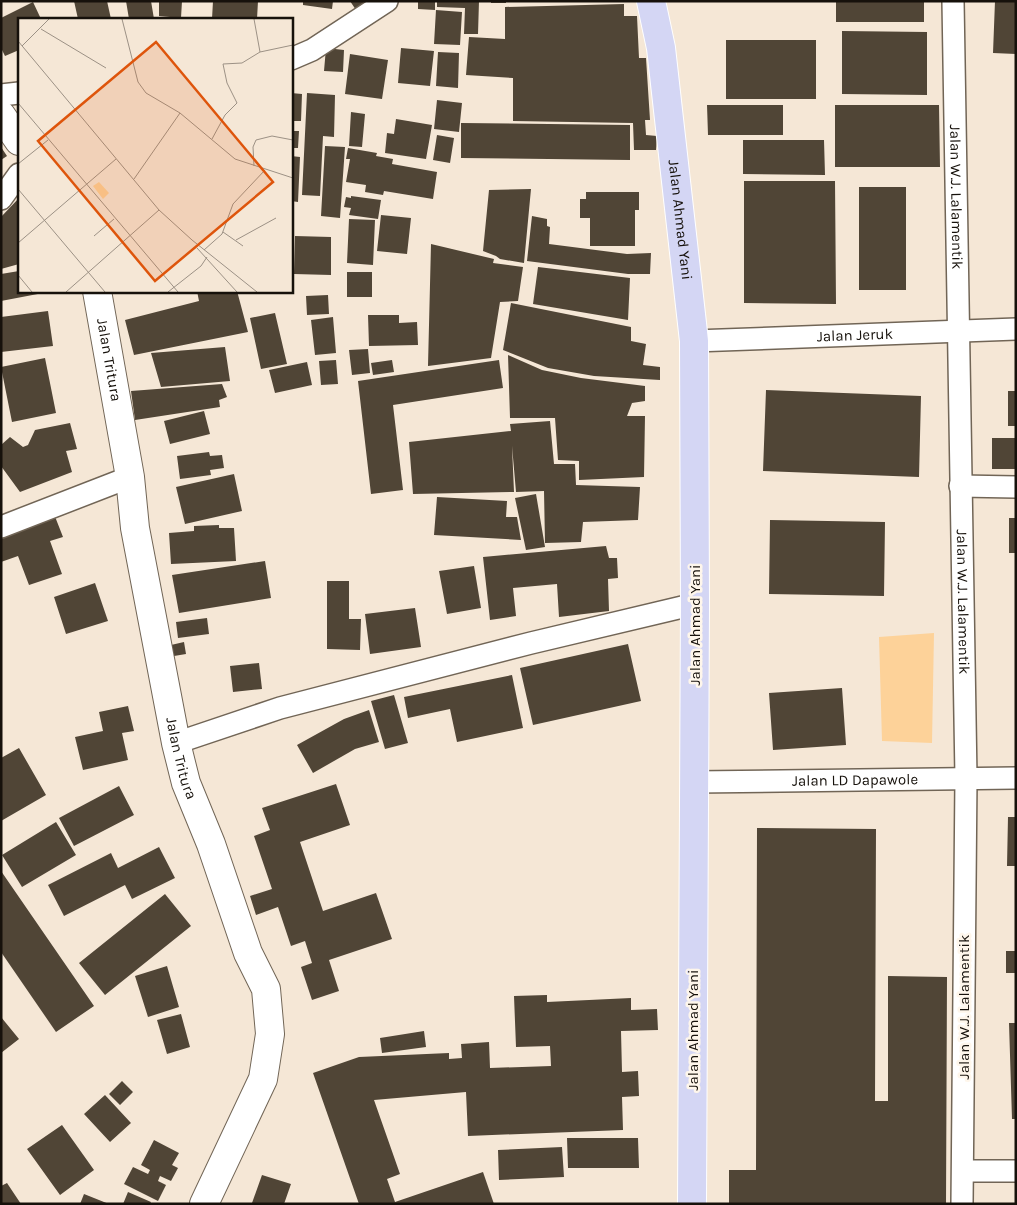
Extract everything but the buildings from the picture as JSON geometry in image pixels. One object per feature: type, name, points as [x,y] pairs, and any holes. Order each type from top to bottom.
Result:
[{"type":"highway","points":[[651,1],[661,48]]},
{"type":"highway","points":[[661,48],[665,1]]},
{"type":"highway","name":"Jalan Ahmad Yani","points":[[661,48],[694,341],[695,604],[692,1204]]},
{"type":"street","points":[[292,59],[312,50],[387,1]]},
{"type":"street","name":"Jalan W.J. Lalamentik","points":[[953,1],[966,778],[962,1204]]},
{"type":"street","points":[[1,95],[18,93]]},
{"type":"street","points":[[1,115],[18,139]]},
{"type":"street","points":[[1,199],[18,175]]},
{"type":"street","name":"Jalan Tritura","points":[[98,292],[130,477],[135,528],[176,743],[186,782],[211,844],[248,953],[266,989],[270,1034],[263,1079],[204,1204]]},
{"type":"street","name":"Jalan Jeruk","points":[[694,341],[1016,329]]},
{"type":"street","points":[[1,527],[130,477]]},
{"type":"street","points":[[960,486],[1016,487]]},
{"type":"street","points":[[176,743],[280,708],[512,647],[662,610],[695,604]]},
{"type":"street","name":"Jalan LD Dapawole","points":[[694,782],[1016,778]]},
{"type":"street","points":[[963,1170],[1016,1172]]},
{"type":"shaded area","points":[[934,633],[932,743],[882,741],[879,637]]}]
